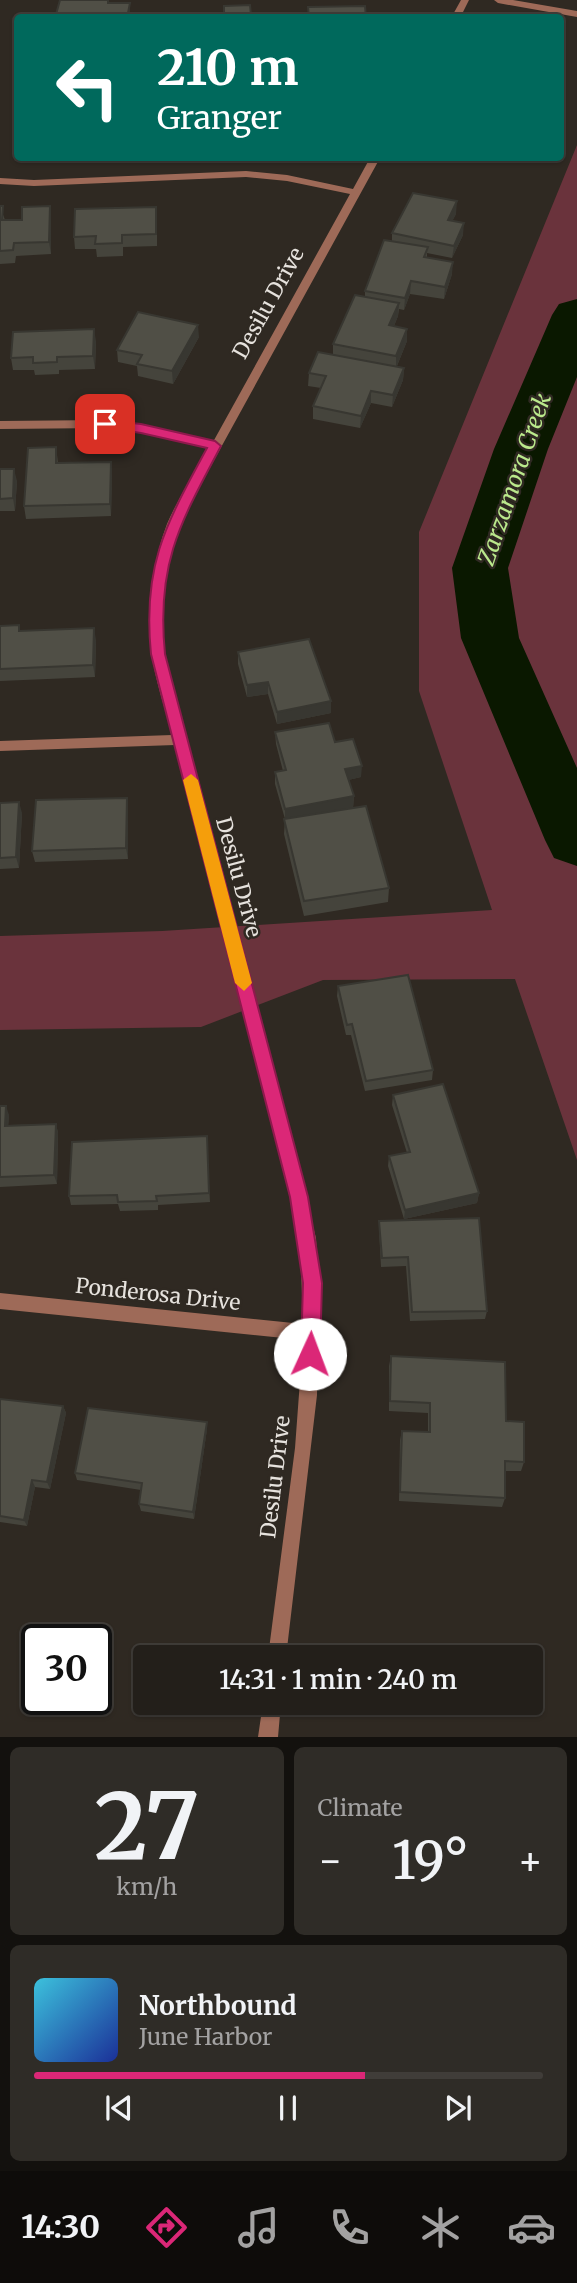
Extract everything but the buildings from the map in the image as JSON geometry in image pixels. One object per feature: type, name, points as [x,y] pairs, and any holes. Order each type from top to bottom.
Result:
[{"type":"street","points":[[498,0],[577,14]]},
{"type":"street","name":"Desilu Drive","points":[[278,1645],[308,1395],[312,1283],[299,1197],[158,654],[155,619],[157,586],[163,553],[174,522],[372,161]]},
{"type":"street","points":[[0,181],[34,183],[246,174],[287,178],[355,192]]},
{"type":"street","points":[[0,425],[105,424],[141,428],[215,446]]},
{"type":"street","points":[[0,746],[180,740]]},
{"type":"street","name":"Ponderosa Drive","points":[[0,1301],[311,1333]]},
{"type":"street","points":[[268,1737],[271,1715]]},
{"type":"shaded area","points":[[577,145],[577,1160],[515,979],[323,980],[201,1027],[0,1030],[0,936],[162,931],[492,910],[419,691],[419,532]]},
{"type":"waterway","name":"Zarzamora Creek","points":[[577,315],[521,449],[480,568],[490,638],[577,840]]},
{"type":"slow traffic","points":[[191,780],[244,983]]},
{"type":"route","points":[[105,424],[141,428],[215,446],[174,522],[163,553],[155,619],[158,654],[308,1238],[312,1283],[310,1354]]}]
